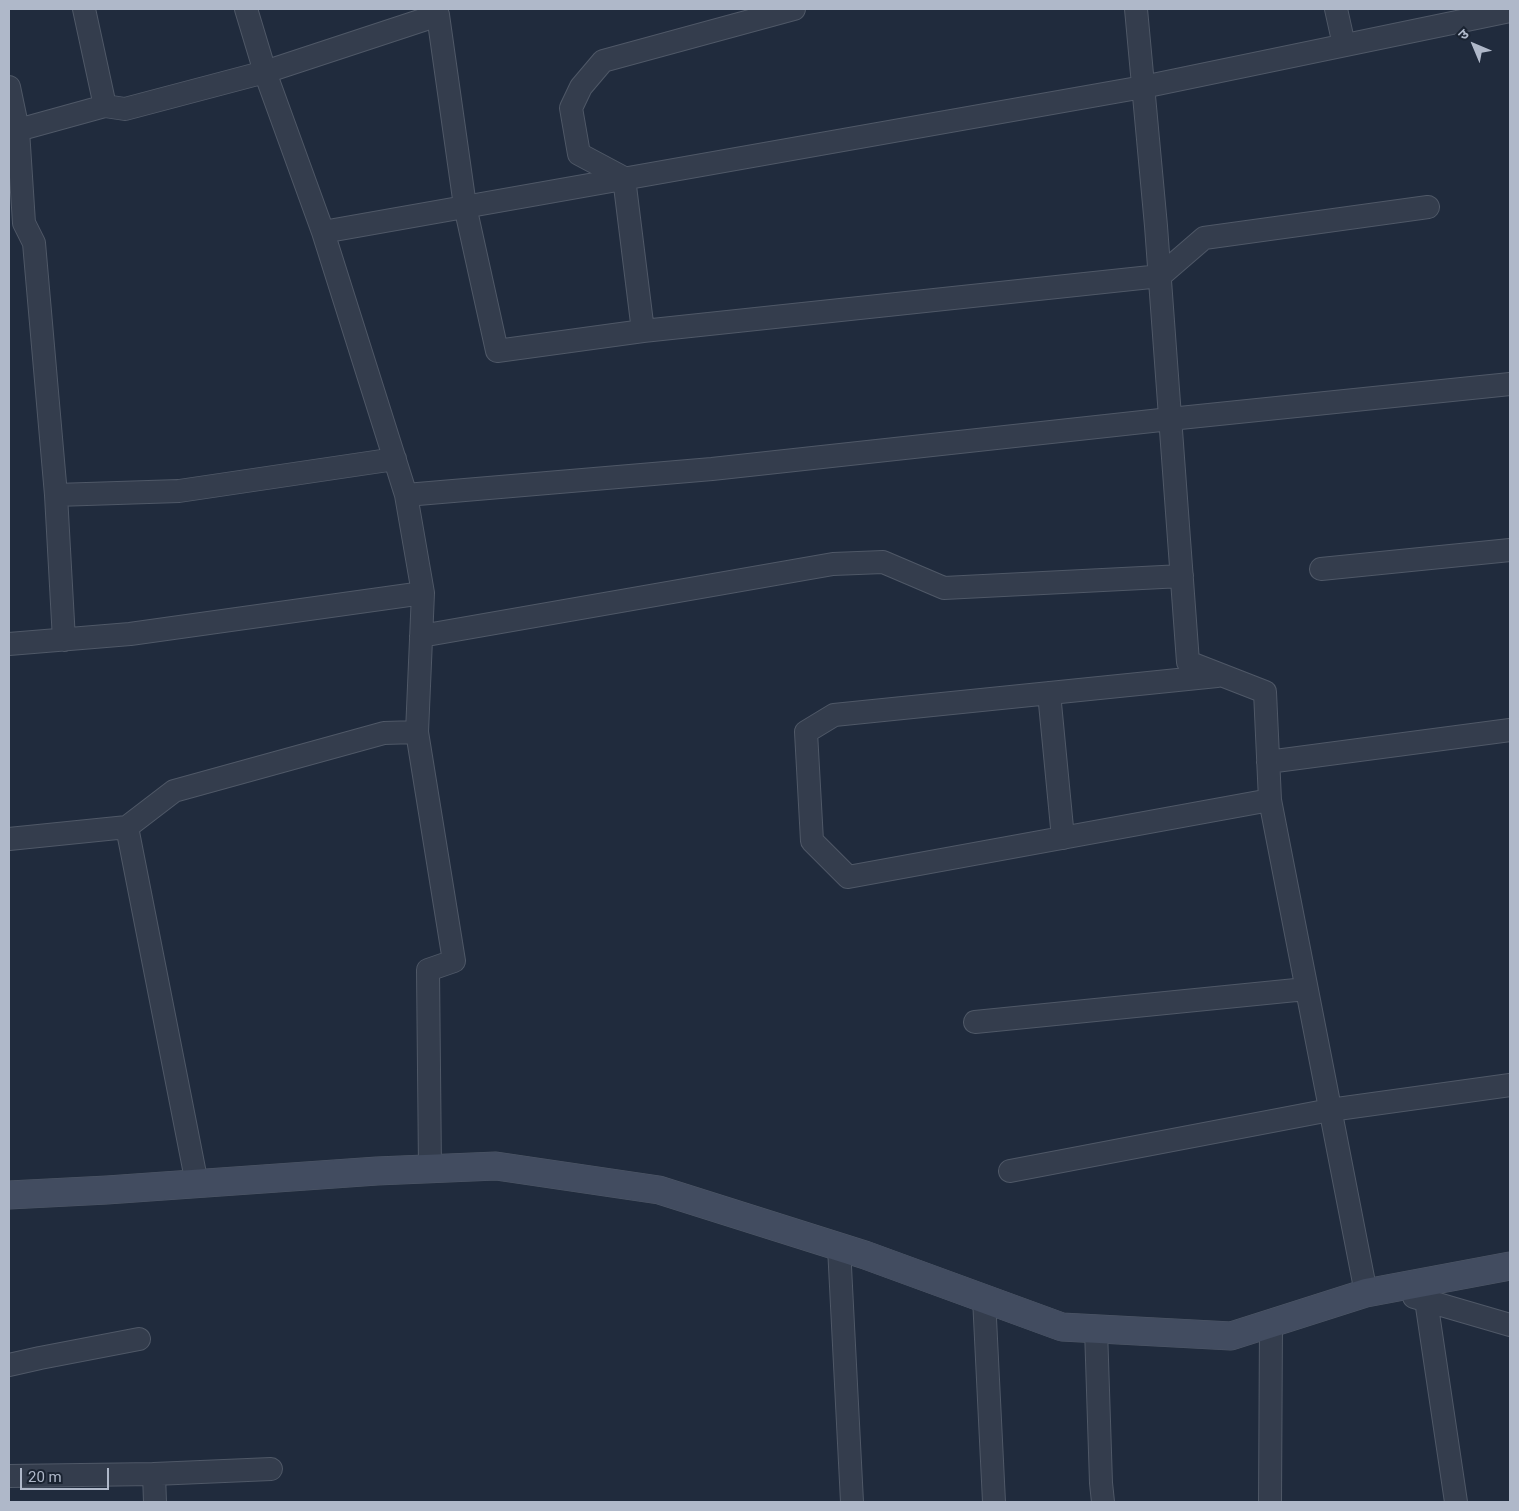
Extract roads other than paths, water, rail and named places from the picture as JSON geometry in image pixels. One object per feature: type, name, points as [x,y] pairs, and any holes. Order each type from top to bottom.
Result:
[{"type":"street","points":[[84,9],[104,106]]},
{"type":"street","points":[[246,9],[265,72],[323,232],[406,495],[423,593],[417,732],[454,961],[428,970],[430,1168]]},
{"type":"street","points":[[624,178],[579,154],[571,108],[581,87],[603,61],[794,9]]},
{"type":"street","points":[[1136,9],[1160,276],[1188,662],[1265,692],[1270,800],[1330,1110],[1377,1291]]},
{"type":"street","points":[[1336,9],[1344,45]]},
{"type":"street","points":[[323,232],[1143,87],[1505,11]]},
{"type":"street","points":[[18,130],[104,106],[125,109],[265,72],[438,15],[465,206],[497,351],[643,331],[1160,276],[1204,238],[1428,208]]},
{"type":"street","points":[[9,87],[18,130],[16,224],[34,243],[56,495],[64,640]]},
{"type":"street","points":[[624,178],[643,331]]},
{"type":"street","points":[[406,495],[712,469],[1170,418],[1510,384]]},
{"type":"street","points":[[56,495],[179,492],[395,459]]},
{"type":"street","points":[[1321,569],[1510,550]]},
{"type":"street","points":[[421,636],[833,564],[883,562],[944,588],[1182,576]]},
{"type":"street","points":[[9,644],[130,634],[423,593]]},
{"type":"street","points":[[1221,675],[834,715],[806,732],[812,841],[848,877],[1270,800]]},
{"type":"street","points":[[1049,693],[1064,838]]},
{"type":"street","points":[[1268,762],[1510,730]]},
{"type":"street","points":[[9,839],[128,827],[174,791],[384,733],[417,732]]},
{"type":"street","points":[[128,827],[198,1184]]},
{"type":"street","points":[[975,1022],[1306,988]]},
{"type":"street","points":[[1010,1171],[1330,1110],[1510,1085]]},
{"type":"street","points":[[9,1195],[430,1168],[496,1166],[659,1190],[839,1247],[1062,1327],[1231,1336],[1377,1291],[1510,1266]]},
{"type":"street","points":[[839,1247],[852,1502]]},
{"type":"street","points":[[1377,1291],[1426,1300],[1510,1324]]},
{"type":"street","points":[[984,1298],[994,1502]]},
{"type":"street","points":[[1426,1300],[1456,1502]]},
{"type":"street","points":[[1270,1324],[1270,1502]]},
{"type":"street","points":[[1096,1329],[1101,1484],[1104,1502]]},
{"type":"street","points":[[9,1365],[139,1339]]},
{"type":"street","points":[[9,1476],[154,1474],[272,1469]]},
{"type":"street","points":[[154,1474],[155,1502]]}]
